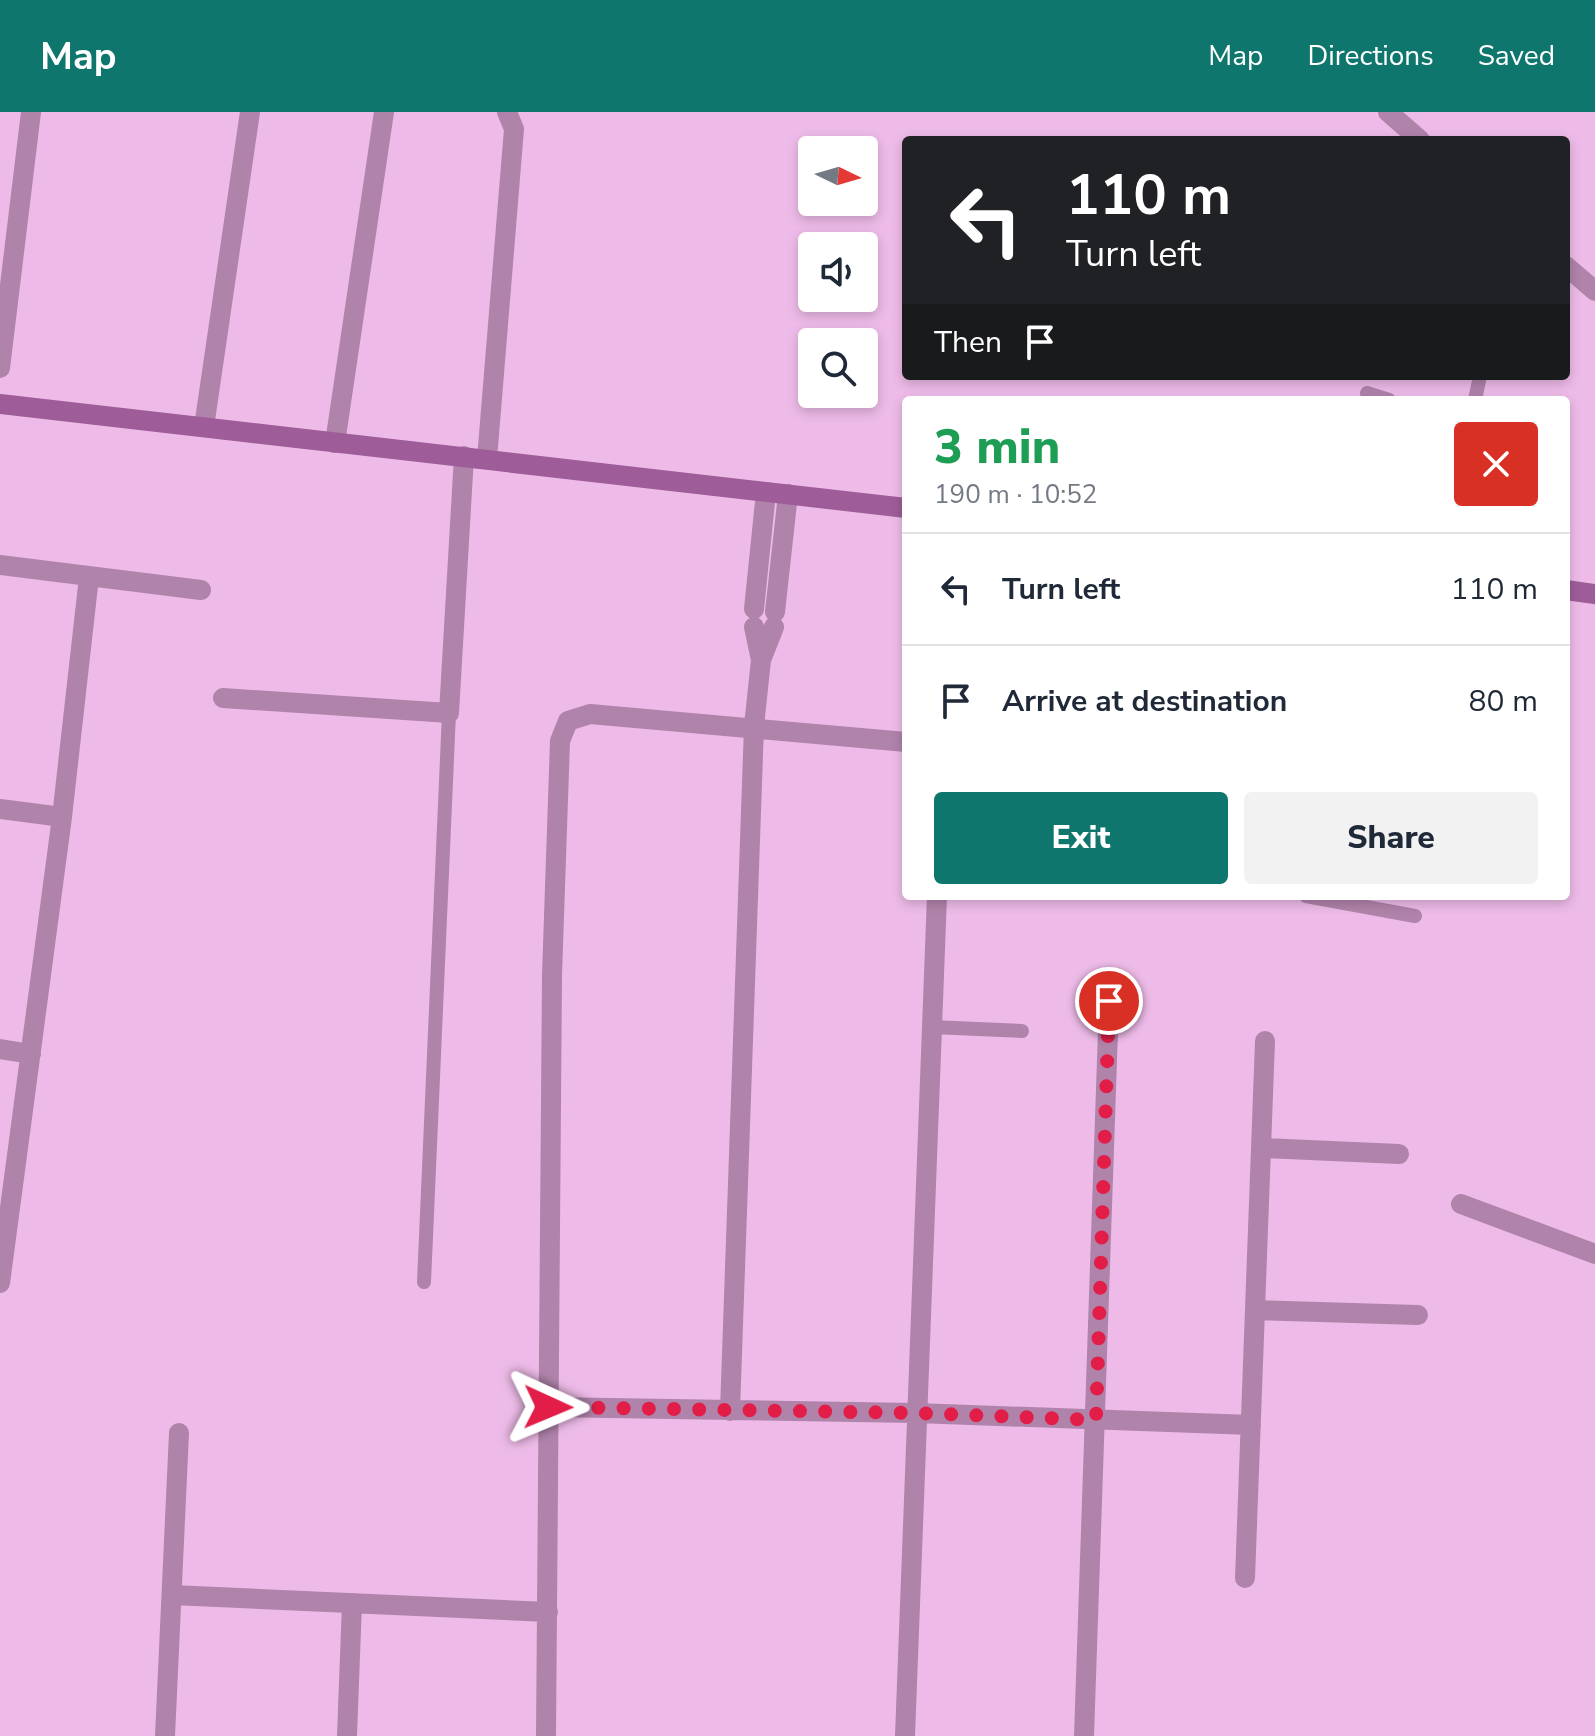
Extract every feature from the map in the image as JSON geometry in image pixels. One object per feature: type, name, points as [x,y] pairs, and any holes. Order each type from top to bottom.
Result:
[{"type":"main road","points":[[0,404],[902,508]]},
{"type":"main road","points":[[1570,591],[1595,594]]},
{"type":"street","points":[[0,368],[31,112]]},
{"type":"street","points":[[204,427],[250,112]]},
{"type":"street","points":[[335,443],[384,112]]},
{"type":"street","points":[[487,459],[514,129],[507,112]]},
{"type":"street","points":[[1388,112],[1415,136]]},
{"type":"street","points":[[1570,269],[1595,291]]},
{"type":"street","points":[[223,698],[449,713],[464,456]]},
{"type":"street","points":[[730,1411],[754,726],[764,619],[766,492]]},
{"type":"street","points":[[764,619],[788,494]]},
{"type":"street","points":[[0,565],[201,590]]},
{"type":"street","points":[[0,1283],[3,1283],[62,817],[89,577]]},
{"type":"street","points":[[546,1736],[552,975],[560,741],[568,721],[590,714],[754,726],[902,742]]},
{"type":"street","points":[[0,809],[62,817]]},
{"type":"street","points":[[905,1736],[937,900]]},
{"type":"street","points":[[1084,1736],[1109,1001]]},
{"type":"street","points":[[1245,1578],[1265,1041]]},
{"type":"street","points":[[0,1049],[31,1054]]},
{"type":"street","points":[[1263,1148],[1399,1154]]},
{"type":"street","points":[[1461,1204],[1595,1254]]},
{"type":"street","points":[[1256,1310],[1418,1315]]},
{"type":"street","points":[[548,1407],[916,1413],[1251,1425]]},
{"type":"street","points":[[165,1736],[179,1433]]},
{"type":"street","points":[[172,1595],[548,1612]]},
{"type":"street","points":[[347,1736],[352,1603]]},
{"type":"lane","points":[[1367,393],[1376,396]]},
{"type":"lane","points":[[424,1282],[449,713]]},
{"type":"lane","points":[[1328,900],[1415,916]]},
{"type":"lane","points":[[932,1027],[1022,1031]]},
{"type":"route","points":[[548,1407],[916,1413],[1096,1420],[1109,1001]]}]
